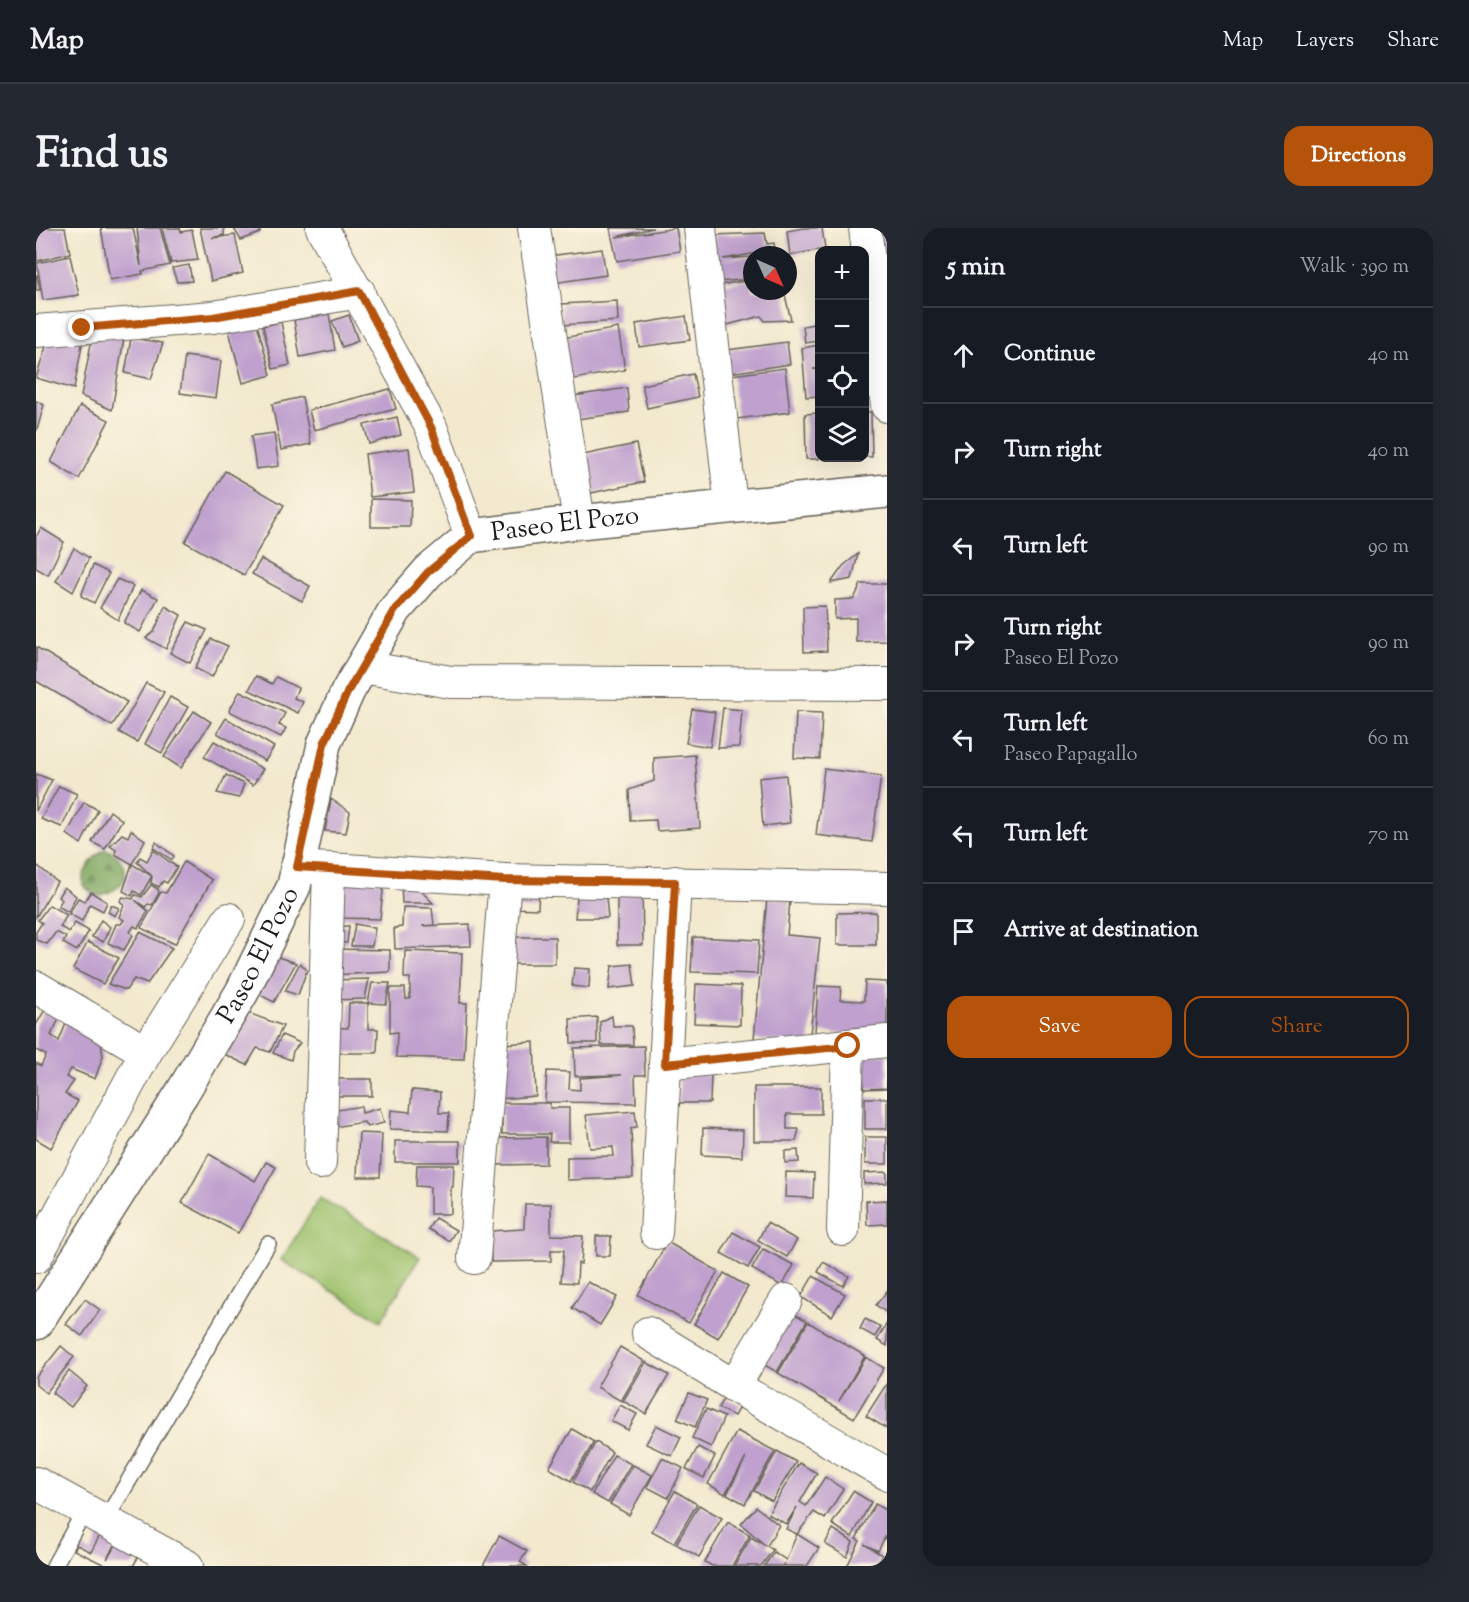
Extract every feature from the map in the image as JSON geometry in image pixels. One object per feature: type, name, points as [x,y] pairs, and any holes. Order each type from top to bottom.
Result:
[{"type":"street","points":[[322,228],[359,291],[431,427],[471,536]]},
{"type":"street","points":[[534,228],[579,522]]},
{"type":"street","points":[[700,228],[731,506]]},
{"type":"street","points":[[864,228],[887,406]]},
{"type":"street","points":[[36,331],[213,317],[359,291]]},
{"type":"street","name":"Paseo El Pozo","points":[[36,1323],[182,1093],[242,992],[294,886],[313,868],[324,744],[348,691],[395,610],[428,572],[471,536],[579,522],[887,491]]},
{"type":"street","points":[[362,667],[451,682],[887,684]]},
{"type":"street","points":[[320,1163],[313,868],[505,880],[887,888]]},
{"type":"street","points":[[474,1258],[505,880]]},
{"type":"street","points":[[656,1233],[675,882]]},
{"type":"street","points":[[36,1257],[45,1220],[229,919]]},
{"type":"street","points":[[36,987],[146,1052]]},
{"type":"street","points":[[665,1064],[887,1041]]},
{"type":"street","points":[[843,1230],[848,1046]]},
{"type":"street","points":[[734,1386],[786,1300]]},
{"type":"street","points":[[648,1333],[734,1386],[887,1474]]},
{"type":"street","points":[[36,1483],[95,1515],[171,1562]]},
{"type":"lane","points":[[54,1566],[95,1515],[268,1244]]},
{"type":"green space","points":[[105,849],[120,859],[125,876],[123,882],[116,888],[100,896],[92,893],[83,885],[83,880],[89,864]]},
{"type":"green space","points":[[320,1198],[420,1257],[381,1321],[281,1260]]},
{"type":"building","points":[[65,228],[70,253],[37,261],[36,230]]},
{"type":"building","points":[[101,228],[133,228],[141,266],[137,228],[160,228],[170,265],[142,271],[143,274],[110,280]]},
{"type":"building","points":[[162,228],[180,228],[181,232],[192,230],[198,260],[171,263]]},
{"type":"building","points":[[200,228],[224,228],[224,235],[212,238],[235,235],[243,273],[211,281]]},
{"type":"building","points":[[260,228],[260,233],[241,240],[234,229]]},
{"type":"building","points":[[610,228],[653,228],[616,237],[676,228],[680,251],[617,261]]},
{"type":"building","points":[[822,228],[825,246],[815,246],[815,251],[797,254],[797,246],[789,246],[787,231]]},
{"type":"building","points":[[887,230],[887,263],[879,264],[875,231]]},
{"type":"building","points":[[765,233],[767,244],[774,243],[774,246],[743,246],[743,256],[723,259],[743,258],[743,280],[716,282],[714,235]]},
{"type":"building","points":[[602,249],[606,275],[553,283],[549,256]]},
{"type":"building","points":[[70,256],[79,295],[43,300],[37,263]]},
{"type":"building","points":[[189,265],[192,281],[177,282],[172,268]]},
{"type":"building","points":[[37,275],[40,290],[36,290]]},
{"type":"building","points":[[743,281],[743,300],[786,300],[791,320],[765,321],[761,316],[727,325],[721,309],[719,285]]},
{"type":"building","points":[[617,301],[618,321],[562,325],[561,304]]},
{"type":"building","points":[[329,314],[335,350],[300,357],[294,320]]},
{"type":"building","points":[[349,315],[358,341],[342,347],[332,321]]},
{"type":"building","points":[[686,316],[690,340],[639,347],[636,324]]},
{"type":"building","points":[[281,322],[290,365],[273,369],[263,326]]},
{"type":"building","points":[[257,324],[271,375],[243,383],[229,331]]},
{"type":"building","points":[[815,324],[815,342],[805,343],[803,326]]},
{"type":"building","points":[[618,328],[625,370],[569,380],[562,338]]},
{"type":"building","points":[[93,333],[124,338],[112,410],[81,396]]},
{"type":"building","points":[[131,338],[163,343],[151,379],[125,373]]},
{"type":"building","points":[[83,339],[74,389],[36,378],[47,343]]},
{"type":"building","points":[[787,342],[790,364],[730,373],[727,350]]},
{"type":"building","points":[[815,346],[815,369],[813,369],[815,369],[815,396],[806,397],[802,348]]},
{"type":"building","points":[[185,356],[221,361],[216,398],[180,393]]},
{"type":"building","points":[[785,368],[790,412],[737,419],[732,375]]},
{"type":"building","points":[[693,374],[698,397],[647,408],[642,385]]},
{"type":"building","points":[[627,388],[629,412],[577,419],[573,396]]},
{"type":"building","points":[[390,389],[396,409],[314,430],[309,410]]},
{"type":"building","points":[[302,397],[311,444],[281,450],[272,404]]},
{"type":"building","points":[[36,401],[44,405],[37,430],[36,430]]},
{"type":"building","points":[[80,406],[109,420],[79,479],[51,462]]},
{"type":"building","points":[[869,412],[871,412],[872,457],[869,457]]},
{"type":"building","points":[[815,413],[815,459],[806,459],[805,414]]},
{"type":"building","points":[[397,417],[401,435],[369,444],[364,425]]},
{"type":"building","points":[[274,433],[279,466],[256,469],[251,436]]},
{"type":"building","points":[[636,444],[644,482],[586,494],[578,456]]},
{"type":"building","points":[[409,448],[414,492],[370,497],[365,454]]},
{"type":"building","points":[[225,471],[284,505],[244,575],[185,542]]},
{"type":"building","points":[[371,499],[411,500],[410,527],[371,527]]},
{"type":"building","points":[[41,528],[64,542],[48,575],[36,568],[36,537]]},
{"type":"building","points":[[74,548],[89,558],[73,592],[56,581]]},
{"type":"building","points":[[858,554],[852,579],[831,583],[843,566]]},
{"type":"building","points":[[261,559],[310,586],[302,601],[252,574]]},
{"type":"building","points":[[93,565],[109,573],[94,603],[81,596]]},
{"type":"building","points":[[117,579],[133,586],[118,620],[100,608]]},
{"type":"building","points":[[861,584],[887,584],[887,641],[856,642],[856,618],[835,619],[835,600],[854,599]]},
{"type":"building","points":[[141,590],[158,598],[140,632],[124,623]]},
{"type":"building","points":[[165,606],[181,615],[166,649],[146,638],[154,632]]},
{"type":"building","points":[[825,606],[827,651],[804,652],[803,607]]},
{"type":"building","points":[[188,622],[207,630],[190,663],[170,653]]},
{"type":"building","points":[[211,639],[228,646],[212,677],[195,668]]},
{"type":"building","points":[[36,647],[127,702],[112,726],[36,681]]},
{"type":"building","points":[[256,676],[272,684],[276,677],[298,688],[294,698],[303,702],[298,713],[249,690]]},
{"type":"building","points":[[146,683],[164,692],[137,742],[119,732]]},
{"type":"building","points":[[240,691],[285,713],[279,725],[286,728],[281,737],[229,711]]},
{"type":"building","points":[[170,697],[188,707],[162,753],[145,744]]},
{"type":"building","points":[[723,708],[742,710],[739,747],[718,748]]},
{"type":"building","points":[[692,709],[715,712],[710,747],[686,743]]},
{"type":"building","points":[[194,711],[211,722],[181,768],[164,757]]},
{"type":"building","points":[[796,712],[822,713],[820,759],[794,758]]},
{"type":"building","points":[[226,718],[274,747],[265,761],[217,733]]},
{"type":"building","points":[[214,741],[263,769],[253,785],[204,757]]},
{"type":"building","points":[[695,755],[700,828],[657,831],[656,820],[630,821],[629,790],[654,781],[654,758]]},
{"type":"building","points":[[824,769],[881,776],[872,842],[816,835]]},
{"type":"building","points":[[36,774],[52,780],[36,811]]},
{"type":"building","points":[[226,775],[244,784],[239,798],[217,793]]},
{"type":"building","points":[[786,775],[790,823],[763,826],[759,778]]},
{"type":"building","points":[[59,786],[77,794],[62,827],[41,819]]},
{"type":"building","points":[[331,799],[350,812],[346,833],[325,831]]},
{"type":"building","points":[[84,802],[98,810],[81,844],[67,834]]},
{"type":"building","points":[[110,811],[122,820],[105,849],[92,842]]},
{"type":"building","points":[[131,830],[145,840],[132,864],[115,854],[116,850],[110,846],[122,834],[128,837]]},
{"type":"building","points":[[156,842],[174,856],[172,860],[153,848]]},
{"type":"building","points":[[153,850],[177,867],[167,883],[163,881],[159,887],[151,883],[152,876],[137,862],[140,857],[147,861]]},
{"type":"building","points":[[184,862],[212,880],[175,944],[141,928],[161,892],[166,893]]},
{"type":"building","points":[[132,864],[152,876],[141,895],[134,891],[132,896],[123,891]]},
{"type":"building","points":[[38,866],[57,882],[36,917],[36,869]]},
{"type":"building","points":[[338,879],[384,882],[380,919],[340,918]]},
{"type":"building","points":[[401,882],[414,884],[433,903],[402,903]]},
{"type":"building","points":[[151,885],[158,889],[159,893],[152,905],[148,904],[145,907],[135,900],[148,911],[138,928],[134,926],[130,932],[133,935],[124,950],[108,943],[116,924],[121,924],[124,920],[119,917],[124,905],[120,901],[123,897],[133,899],[135,895],[142,897]]},
{"type":"building","points":[[617,885],[642,885],[643,945],[617,945]]},
{"type":"building","points":[[64,887],[76,896],[68,912],[58,906],[62,900],[58,897]]},
{"type":"building","points":[[605,887],[608,918],[575,918],[578,888]]},
{"type":"building","points":[[513,890],[539,891],[538,909],[512,908]]},
{"type":"building","points":[[91,892],[107,902],[103,911],[90,904],[82,921],[69,914],[78,898],[85,901]]},
{"type":"building","points":[[767,898],[790,900],[787,935],[820,938],[809,1044],[754,1039]]},
{"type":"building","points":[[49,905],[67,915],[60,927],[69,932],[75,923],[89,931],[77,951],[63,943],[66,937],[56,932],[47,944],[36,940],[36,932],[42,923],[38,920]]},
{"type":"building","points":[[111,905],[119,908],[115,916],[108,912]]},
{"type":"building","points":[[403,907],[432,908],[434,925],[422,926],[470,924],[471,946],[395,949],[394,928],[402,927]]},
{"type":"building","points":[[876,912],[876,945],[837,945],[837,913]]},
{"type":"building","points":[[101,920],[110,927],[103,942],[92,937]]},
{"type":"building","points":[[355,924],[375,928],[372,946],[351,946]]},
{"type":"building","points":[[334,926],[349,926],[347,943],[334,942]]},
{"type":"building","points":[[140,932],[172,948],[147,984],[134,979],[126,990],[108,984]]},
{"type":"building","points":[[510,937],[555,937],[555,964],[510,964]]},
{"type":"building","points":[[693,937],[759,940],[757,974],[691,972]]},
{"type":"building","points":[[88,942],[119,958],[103,984],[73,969]]},
{"type":"building","points":[[329,949],[390,950],[390,972],[330,975]]},
{"type":"building","points":[[405,951],[462,953],[460,1003],[467,1003],[464,1059],[396,1057],[397,1032],[390,1033],[390,988],[405,988],[406,999],[410,999],[410,978],[404,978]]},
{"type":"building","points":[[275,956],[296,963],[274,1002],[256,993]]},
{"type":"building","points":[[300,963],[307,970],[298,995],[285,991]]},
{"type":"building","points":[[632,964],[635,986],[609,989],[612,966]]},
{"type":"building","points":[[574,968],[590,969],[589,988],[572,986]]},
{"type":"building","points":[[369,979],[365,999],[331,1000],[330,980]]},
{"type":"building","points":[[865,981],[887,982],[887,1036],[815,1032],[818,986],[841,987],[840,1000],[864,1001]]},
{"type":"building","points":[[372,983],[390,983],[386,1004],[368,1003]]},
{"type":"building","points":[[696,984],[741,986],[740,1025],[694,1023]]},
{"type":"building","points":[[349,1003],[368,1003],[368,1029],[378,1029],[377,1053],[324,1053],[324,1027],[348,1028]]},
{"type":"building","points":[[46,1008],[60,1017],[51,1035],[59,1041],[69,1016],[101,1043],[103,1056],[95,1079],[71,1069],[66,1077],[74,1081],[65,1094],[78,1101],[51,1148],[36,1139],[36,1063],[41,1066],[46,1055],[36,1050],[36,1025]]},
{"type":"building","points":[[235,1008],[283,1026],[270,1052],[257,1048],[247,1065],[222,1053]]},
{"type":"building","points":[[612,1016],[613,1026],[632,1026],[633,1045],[601,1045],[600,1022]]},
{"type":"building","points":[[597,1017],[597,1043],[571,1043],[570,1019]]},
{"type":"building","points":[[282,1035],[300,1043],[293,1051],[291,1060],[273,1053]]},
{"type":"building","points":[[534,1042],[536,1096],[497,1099],[501,1044]]},
{"type":"building","points":[[644,1046],[645,1075],[635,1075],[636,1103],[545,1102],[547,1071],[570,1072],[569,1089],[580,1090],[580,1078],[622,1075],[575,1076],[574,1048]]},
{"type":"building","points":[[887,1054],[887,1088],[864,1089],[862,1056]]},
{"type":"building","points":[[680,1075],[711,1075],[710,1103],[679,1103]]},
{"type":"building","points":[[319,1079],[372,1079],[372,1096],[319,1096]]},
{"type":"building","points":[[754,1087],[821,1087],[821,1114],[787,1114],[787,1129],[799,1129],[796,1141],[754,1141]]},
{"type":"building","points":[[412,1090],[440,1092],[439,1113],[449,1113],[448,1131],[390,1129],[391,1110],[410,1112]]},
{"type":"building","points":[[865,1098],[887,1098],[887,1129],[865,1129]]},
{"type":"building","points":[[502,1103],[550,1103],[550,1108],[569,1108],[569,1142],[549,1142],[550,1134],[502,1134]]},
{"type":"building","points":[[361,1106],[362,1113],[380,1108],[384,1123],[367,1127],[364,1122],[322,1129],[320,1113]]},
{"type":"building","points":[[635,1111],[637,1127],[631,1128],[633,1178],[567,1180],[567,1157],[614,1156],[613,1147],[590,1148],[586,1115]]},
{"type":"building","points":[[703,1128],[743,1130],[742,1157],[702,1155]]},
{"type":"building","points":[[359,1133],[382,1134],[380,1177],[357,1177]]},
{"type":"building","points":[[546,1137],[546,1164],[496,1165],[495,1138]]},
{"type":"building","points":[[865,1137],[887,1137],[887,1164],[865,1164]]},
{"type":"building","points":[[395,1141],[460,1141],[460,1162],[395,1162]]},
{"type":"building","points":[[798,1150],[799,1162],[785,1163],[785,1151]]},
{"type":"building","points":[[209,1154],[255,1181],[266,1162],[276,1167],[238,1233],[182,1203]]},
{"type":"building","points":[[417,1165],[454,1165],[451,1214],[430,1214],[430,1187],[416,1186]]},
{"type":"building","points":[[786,1172],[814,1173],[813,1198],[785,1197]]},
{"type":"building","points":[[887,1172],[887,1183],[864,1184],[864,1173]]},
{"type":"building","points":[[887,1200],[887,1224],[867,1225],[866,1201]]},
{"type":"building","points":[[525,1204],[551,1204],[551,1235],[583,1236],[577,1283],[561,1282],[564,1250],[551,1250],[551,1261],[491,1262],[490,1231],[524,1229]]},
{"type":"building","points":[[435,1218],[456,1230],[449,1241],[428,1229]]},
{"type":"building","points":[[767,1223],[797,1240],[787,1257],[758,1240]]},
{"type":"building","points":[[733,1232],[760,1247],[748,1268],[721,1253]]},
{"type":"building","points":[[596,1236],[611,1236],[610,1256],[596,1256]]},
{"type":"building","points":[[667,1242],[718,1271],[689,1323],[638,1295]]},
{"type":"building","points":[[763,1249],[794,1265],[782,1286],[752,1269]]},
{"type":"building","points":[[823,1262],[849,1276],[843,1286],[818,1272]]},
{"type":"building","points":[[724,1273],[748,1287],[718,1338],[694,1324]]},
{"type":"building","points":[[813,1276],[845,1294],[832,1316],[801,1297]]},
{"type":"building","points":[[588,1282],[617,1297],[600,1325],[572,1308]]},
{"type":"building","points":[[887,1291],[887,1313],[876,1305]]},
{"type":"building","points":[[85,1299],[100,1310],[82,1336],[66,1324]]},
{"type":"building","points":[[786,1309],[807,1321],[777,1372],[757,1361]]},
{"type":"building","points":[[865,1319],[881,1327],[875,1337],[860,1329]]},
{"type":"building","points":[[808,1322],[865,1356],[839,1401],[866,1357],[884,1368],[854,1418],[778,1373]]},
{"type":"building","points":[[887,1323],[887,1346],[877,1340]]},
{"type":"building","points":[[61,1346],[74,1357],[46,1393],[36,1385],[36,1377]]},
{"type":"building","points":[[620,1347],[644,1361],[621,1401],[597,1387]]},
{"type":"building","points":[[646,1362],[669,1375],[646,1414],[623,1401]]},
{"type":"building","points":[[69,1371],[87,1386],[71,1407],[52,1393]]},
{"type":"building","points":[[887,1383],[887,1429],[866,1416]]},
{"type":"building","points":[[689,1393],[707,1400],[695,1427],[677,1419]]},
{"type":"building","points":[[724,1397],[740,1405],[734,1416],[718,1408]]},
{"type":"building","points":[[620,1405],[637,1414],[628,1430],[611,1421]]},
{"type":"building","points":[[706,1409],[724,1417],[711,1447],[692,1438]]},
{"type":"building","points":[[656,1425],[681,1437],[672,1456],[646,1444]]},
{"type":"building","points":[[572,1429],[594,1442],[571,1481],[549,1468]]},
{"type":"building","points":[[737,1431],[775,1451],[745,1504],[727,1494],[746,1458],[725,1494],[708,1484]]},
{"type":"building","points":[[596,1442],[612,1452],[590,1492],[573,1482]]},
{"type":"building","points":[[698,1447],[715,1456],[704,1478],[686,1469]]},
{"type":"building","points":[[777,1451],[796,1462],[772,1501],[754,1491]]},
{"type":"building","points":[[614,1455],[631,1464],[608,1503],[592,1494]]},
{"type":"building","points":[[662,1458],[683,1468],[668,1498],[647,1487]]},
{"type":"building","points":[[799,1463],[817,1473],[800,1502],[806,1506],[825,1477],[843,1489],[825,1519],[814,1512],[797,1534],[786,1529],[797,1507],[786,1524],[768,1514]]},
{"type":"building","points":[[633,1465],[652,1475],[629,1515],[610,1504]]},
{"type":"building","points":[[675,1491],[697,1504],[674,1543],[652,1531]]},
{"type":"building","points":[[853,1491],[871,1502],[852,1537],[832,1524]]},
{"type":"building","points":[[875,1504],[887,1511],[887,1533],[878,1551],[864,1544],[882,1555],[875,1566],[847,1566],[860,1541],[856,1539]]},
{"type":"building","points":[[699,1505],[722,1518],[699,1557],[676,1544]]},
{"type":"building","points":[[756,1507],[779,1525],[767,1546],[773,1550],[761,1566],[734,1566],[751,1537],[766,1546],[741,1524]]},
{"type":"building","points":[[728,1522],[750,1535],[732,1566],[712,1566],[705,1562]]},
{"type":"building","points":[[833,1529],[853,1542],[847,1557],[825,1544]]},
{"type":"building","points":[[101,1533],[118,1537],[107,1559],[117,1543],[139,1556],[133,1566],[107,1566],[74,1550],[77,1545],[91,1552]]},
{"type":"building","points":[[797,1534],[819,1548],[807,1566],[784,1566],[784,1564],[764,1566],[774,1552],[786,1560]]},
{"type":"building","points":[[499,1536],[527,1551],[520,1562],[527,1566],[483,1566]]},
{"type":"route","points":[[82,328],[213,317],[359,291],[431,427],[471,536],[428,572],[395,610],[348,691],[324,744],[297,867],[505,880],[675,882],[665,1064],[848,1046]]}]
